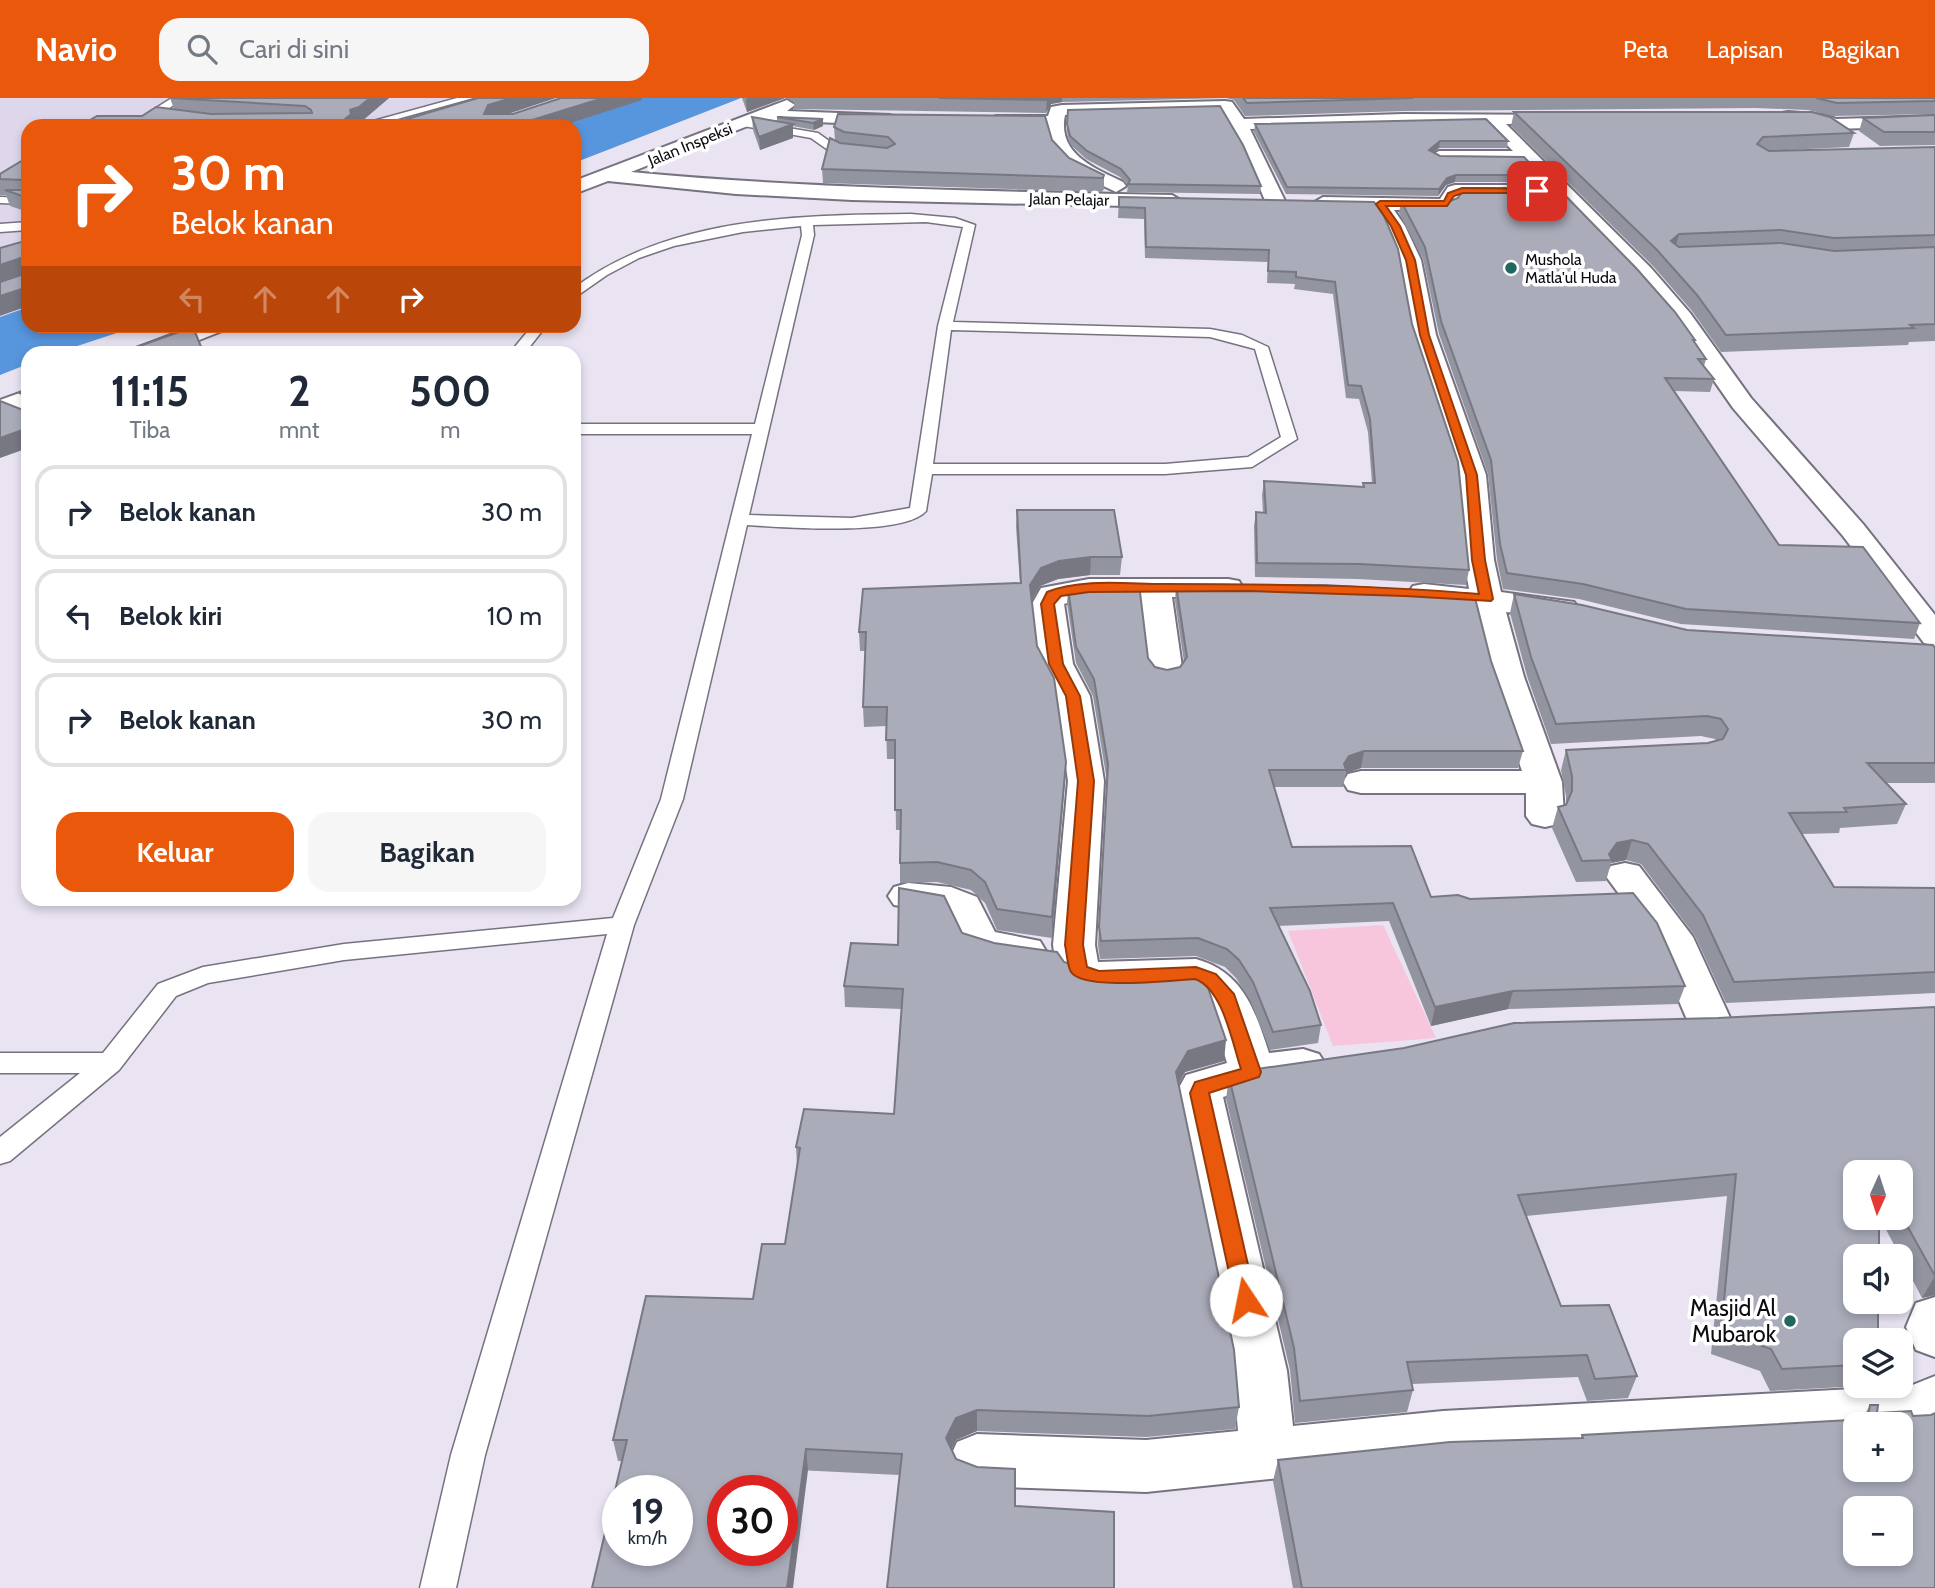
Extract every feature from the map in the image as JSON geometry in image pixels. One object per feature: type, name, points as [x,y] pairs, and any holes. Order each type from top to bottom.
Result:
[{"type":"street","name":"Jalan Inspeksi","points":[[581,186],[806,98]]},
{"type":"street","points":[[1910,100],[1935,119]]},
{"type":"street","points":[[1111,200],[1117,188],[1115,185],[1077,166],[1060,149],[1055,121],[1057,111],[1081,104],[1221,102],[1241,124],[1249,147],[1289,203]]},
{"type":"street","points":[[1527,102],[1544,108],[1560,119]]},
{"type":"street","points":[[763,115],[911,120]]},
{"type":"street","points":[[1766,116],[1808,118],[1833,124],[1935,119]]},
{"type":"street","points":[[1491,119],[1643,273],[1682,318],[1742,403],[1853,530],[1927,646]]},
{"type":"street","points":[[1241,124],[1579,119]]},
{"type":"street","points":[[977,121],[1055,121]]},
{"type":"street","points":[[1833,124],[1856,139]]},
{"type":"street","points":[[1439,156],[1527,157]]},
{"type":"street","name":"Jalan Pelajar","points":[[609,176],[819,192],[1190,201]]},
{"type":"street","points":[[1252,202],[1447,204],[1451,195],[1462,191],[1562,191]]},
{"type":"street","points":[[1362,782],[1547,778],[1507,677],[1486,599],[1479,560],[1472,475],[1424,335],[1410,260],[1395,226],[1380,204]]},
{"type":"street","points":[[162,346],[196,333]]},
{"type":"street","points":[[0,408],[21,400]]},
{"type":"street","points":[[1252,1072],[1225,994],[1210,978],[1196,973],[1097,977],[1079,971],[1074,945],[1086,781],[1073,696],[1056,664],[1048,604],[1052,595],[1079,589],[1262,588]]},
{"type":"street","points":[[1155,590],[1166,674]]},
{"type":"street","points":[[1392,591],[1486,599],[1594,615]]},
{"type":"street","points":[[1620,889],[1672,937],[1730,1021],[1669,1024]]},
{"type":"street","points":[[908,896],[951,901],[963,906],[978,942],[994,947],[1076,958]]},
{"type":"street","points":[[1268,1452],[1260,1371],[1199,1093],[1202,1087],[1252,1072],[1345,1059]]},
{"type":"street","points":[[1935,1319],[1932,1326],[1935,1334]]},
{"type":"street","points":[[977,1460],[1146,1466],[1443,1436],[1917,1410],[1935,1400]]},
{"type":"lane","points":[[172,119],[160,114],[160,110],[179,98]]},
{"type":"lane","points":[[425,108],[432,98]]},
{"type":"lane","points":[[385,119],[468,98]]},
{"type":"lane","points":[[742,123],[814,135],[841,151],[864,154]]},
{"type":"lane","points":[[0,200],[21,201]]},
{"type":"lane","points":[[581,288],[628,260],[664,245],[717,233],[807,222],[896,219],[969,225],[945,326],[918,511],[897,518],[866,522],[739,520]]},
{"type":"lane","points":[[438,1588],[468,1455],[622,925],[671,799],[808,234],[807,222]]},
{"type":"lane","points":[[0,228],[21,226]]},
{"type":"lane","points":[[923,469],[1165,469],[1252,462],[1289,439],[1261,347],[1237,338],[1210,334],[945,326]]},
{"type":"lane","points":[[581,429],[760,429]]},
{"type":"lane","points":[[0,1153],[110,1063],[167,990],[203,975],[344,952],[622,925]]},
{"type":"lane","points":[[0,1063],[110,1063]]},
{"type":"shaded area","points":[[0,98],[518,98],[451,119],[21,119],[21,254],[0,262]]},
{"type":"shaded area","points":[[1383,925],[1436,1038],[1333,1046],[1288,931]]},
{"type":"water","points":[[636,98],[741,98],[581,160],[581,119],[575,119]]},
{"type":"water","points":[[21,310],[21,333],[117,333],[77,346],[21,346],[21,367],[0,375],[0,317]]},
{"type":"building","points":[[171,98],[370,98],[350,110],[351,114],[345,119],[92,119],[97,116],[142,116],[156,107],[211,114],[312,113],[305,106]]},
{"type":"building","points":[[478,98],[511,98],[488,105],[484,114],[513,114],[561,98],[603,98],[536,119],[407,119]]},
{"type":"building","points":[[939,98],[1047,98],[1046,100]]},
{"type":"building","points":[[1243,98],[1413,98],[1247,103]]},
{"type":"building","points":[[1816,98],[1935,98],[1935,101],[1837,103]]},
{"type":"building","points":[[1220,106],[1243,145],[1261,186],[1128,184],[1130,180],[1121,169],[1087,151],[1070,136],[1067,124],[1068,110]]},
{"type":"building","points":[[1514,112],[1812,112],[1830,117],[1854,133],[1763,137],[1757,144],[1769,151],[1935,147],[1935,235],[1834,238],[1781,230],[1679,234],[1671,241],[1679,247],[1781,243],[1834,251],[1935,247],[1935,324],[1910,325],[1914,328],[1726,335],[1697,295],[1657,250]]},
{"type":"building","points":[[838,114],[1045,116],[1052,140],[1069,158],[1104,175],[1103,178],[822,169],[830,138],[840,143],[887,148],[895,144],[888,137],[844,132],[834,127]]},
{"type":"building","points":[[1935,115],[1935,132],[1884,132],[1863,118]]},
{"type":"building","points":[[752,117],[793,124],[759,137]]},
{"type":"building","points":[[777,117],[823,119],[813,123]]},
{"type":"building","points":[[1486,119],[1508,141],[1440,141],[1429,150],[1440,156],[1524,157],[1541,175],[1456,175],[1447,178],[1439,189],[1287,187],[1255,124]]},
{"type":"building","points":[[21,161],[21,180],[0,179],[0,174]]},
{"type":"building","points":[[1464,188],[1558,188],[1636,268],[1675,312],[1695,340],[1706,359],[1698,359],[1714,379],[1665,378],[1779,545],[1863,547],[1920,623],[1686,609],[1583,584],[1507,573],[1500,544],[1491,460],[1441,321],[1425,247],[1401,201],[1450,201],[1458,198]]},
{"type":"building","points":[[5,190],[21,190],[21,196]]},
{"type":"building","points":[[1119,197],[1374,202],[1384,216],[1398,249],[1412,324],[1458,462],[1469,570],[1360,564],[1257,563],[1256,512],[1266,513],[1264,481],[1364,487],[1363,483],[1375,483],[1370,419],[1361,386],[1348,385],[1335,282],[1296,277],[1296,272],[1268,271],[1269,250],[1146,247],[1145,208],[1119,207]]},
{"type":"building","points":[[21,242],[21,258],[0,265],[0,248]]},
{"type":"building","points":[[21,275],[21,289],[0,296],[0,282]]},
{"type":"building","points":[[176,333],[195,333],[201,346],[140,346]]},
{"type":"building","points":[[0,401],[21,409],[21,430],[0,438]]},
{"type":"building","points":[[1017,510],[1114,510],[1122,557],[1059,561],[1041,568],[1030,585],[1037,646],[1054,678],[1066,762],[1052,917],[997,909],[985,882],[971,870],[937,862],[900,863],[901,810],[895,810],[895,740],[886,740],[887,707],[863,707],[866,632],[859,632],[863,589],[1021,583]]},
{"type":"building","points":[[1098,583],[1139,584],[1148,658],[1155,667],[1167,670],[1180,667],[1187,657],[1176,585],[1325,585],[1474,594],[1491,661],[1523,751],[1364,751],[1349,756],[1344,764],[1346,770],[1269,770],[1292,847],[1411,846],[1431,897],[1458,895],[1470,899],[1633,893],[1657,923],[1685,986],[1513,991],[1435,1007],[1393,903],[1270,908],[1310,991],[1321,1025],[1273,1032],[1253,982],[1239,960],[1227,949],[1198,938],[1101,941],[1099,927],[1108,764],[1094,679],[1076,647],[1068,588]]},
{"type":"building","points":[[1514,594],[1582,605],[1687,630],[1933,645],[1935,763],[1867,763],[1906,804],[1844,808],[1847,812],[1789,813],[1834,887],[1935,888],[1935,972],[1734,982],[1703,915],[1648,844],[1632,840],[1617,843],[1609,854],[1612,860],[1582,861],[1558,807],[1566,805],[1572,791],[1572,776],[1566,750],[1708,743],[1723,739],[1728,729],[1721,719],[1707,716],[1556,724],[1531,657]]},
{"type":"building","points":[[899,888],[944,896],[962,933],[994,943],[1057,952],[1064,962],[1098,973],[1190,970],[1207,985],[1226,1040],[1188,1051],[1176,1072],[1234,1350],[1239,1407],[1148,1416],[977,1410],[956,1418],[946,1438],[956,1459],[977,1467],[1015,1469],[1015,1506],[1114,1512],[1114,1588],[887,1588],[902,1454],[806,1449],[798,1508],[798,1475],[707,1475],[707,1566],[790,1566],[787,1588],[592,1588],[602,1546],[602,1566],[693,1566],[693,1475],[619,1475],[627,1440],[613,1440],[646,1296],[753,1299],[762,1244],[785,1244],[800,1148],[796,1147],[804,1109],[894,1114],[903,989],[844,986],[851,943],[898,945]]},
{"type":"building","points":[[1935,1007],[1935,1276],[1909,1230],[1913,1230],[1913,1160],[1843,1160],[1843,1230],[1879,1230],[1879,1244],[1843,1244],[1843,1314],[1878,1314],[1878,1328],[1843,1328],[1843,1366],[1782,1369],[1771,1349],[1721,1332],[1736,1174],[1518,1195],[1561,1306],[1609,1305],[1637,1376],[1595,1379],[1587,1355],[1407,1362],[1413,1390],[1300,1401],[1294,1348],[1229,1077],[1257,1069],[1404,1048],[1514,1023],[1718,1018]]},
{"type":"building","points":[[1870,1405],[1878,1405],[1877,1412],[1869,1412]]},
{"type":"building","points":[[1935,1413],[1935,1588],[1302,1588],[1278,1460],[1450,1442],[1583,1438],[1582,1435],[1843,1420],[1843,1482],[1913,1482],[1913,1416]]},
{"type":"place","name":"Mushola Matla'ul Huda","points":[[1511,268]]},
{"type":"place","name":"Masjid Al Mubarok","points":[[1790,1321]]},
{"type":"route","points":[[1246,1300],[1199,1093],[1202,1087],[1252,1072],[1225,994],[1210,978],[1196,973],[1097,977],[1079,971],[1074,945],[1086,781],[1073,696],[1056,664],[1048,604],[1052,595],[1058,592],[1089,588],[1405,592],[1486,599],[1479,560],[1472,475],[1462,441],[1446,403],[1437,366],[1424,335],[1420,302],[1410,260],[1395,226],[1380,204],[1447,204],[1455,191],[1537,191]]}]
